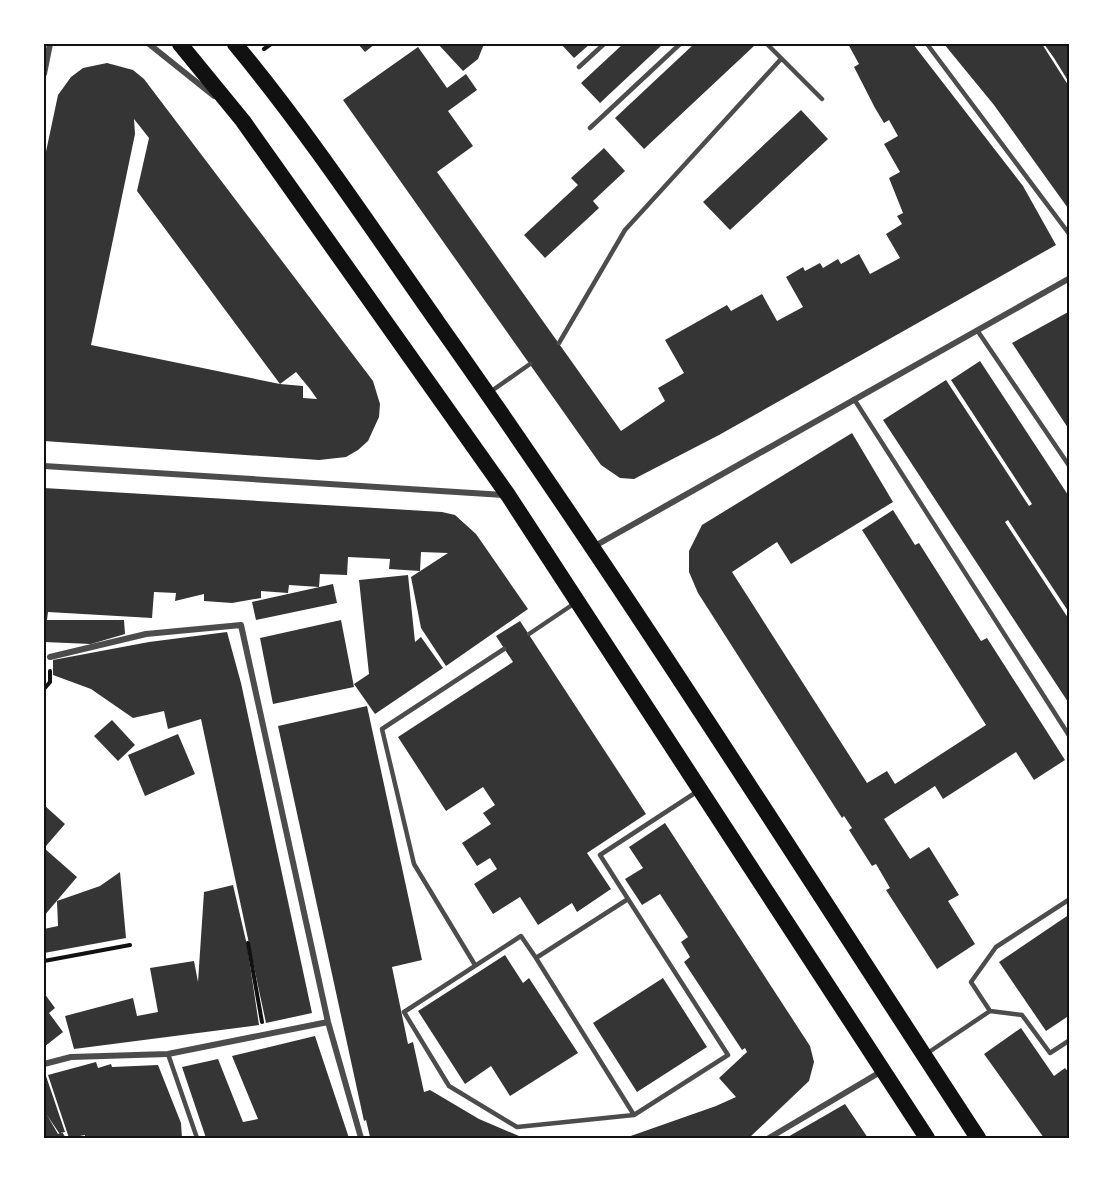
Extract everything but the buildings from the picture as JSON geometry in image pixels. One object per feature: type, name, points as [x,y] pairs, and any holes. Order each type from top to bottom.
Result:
[{"type":"highway","points":[[180,44],[243,121],[508,495],[927,1138]]},
{"type":"highway","points":[[235,44],[300,128],[488,393],[592,547],[978,1138]]},
{"type":"street","points":[[44,74],[50,44]]},
{"type":"street","points":[[149,44],[243,121]]},
{"type":"street","points":[[592,547],[1070,278]]},
{"type":"street","points":[[44,466],[508,495]]},
{"type":"street","points":[[50,657],[146,634],[241,625],[328,1022],[361,1138]]},
{"type":"street","points":[[44,1064],[71,1057],[168,1054],[328,1022]]},
{"type":"street","points":[[769,1138],[883,1070]]},
{"type":"lane","points":[[579,67],[604,44]]},
{"type":"lane","points":[[590,128],[680,44]]},
{"type":"lane","points":[[767,44],[822,99]]},
{"type":"lane","points":[[927,44],[1070,235]]},
{"type":"lane","points":[[559,343],[626,230],[781,59]]},
{"type":"lane","points":[[977,330],[1070,467]]},
{"type":"lane","points":[[488,393],[530,364]]},
{"type":"lane","points":[[854,399],[1070,737]]},
{"type":"lane","points":[[529,634],[578,601]]},
{"type":"lane","points":[[475,965],[414,864],[382,729],[504,649]]},
{"type":"lane","points":[[1063,728],[1070,723]]},
{"type":"lane","points":[[634,1115],[521,936],[404,1012],[449,1086],[517,1127],[634,1115],[728,1055],[600,855],[700,790]]},
{"type":"lane","points":[[536,958],[628,899]]},
{"type":"lane","points":[[990,1011],[971,982],[996,947],[1070,899]]},
{"type":"lane","points":[[924,1055],[990,1011],[1022,1015],[1050,1053],[1070,1040]]},
{"type":"lane","points":[[168,1054],[196,1138]]},
{"type":"path","points":[[44,689],[50,682]]},
{"type":"path","points":[[248,943],[264,1035]]},
{"type":"path","points":[[44,961],[130,945]]}]
